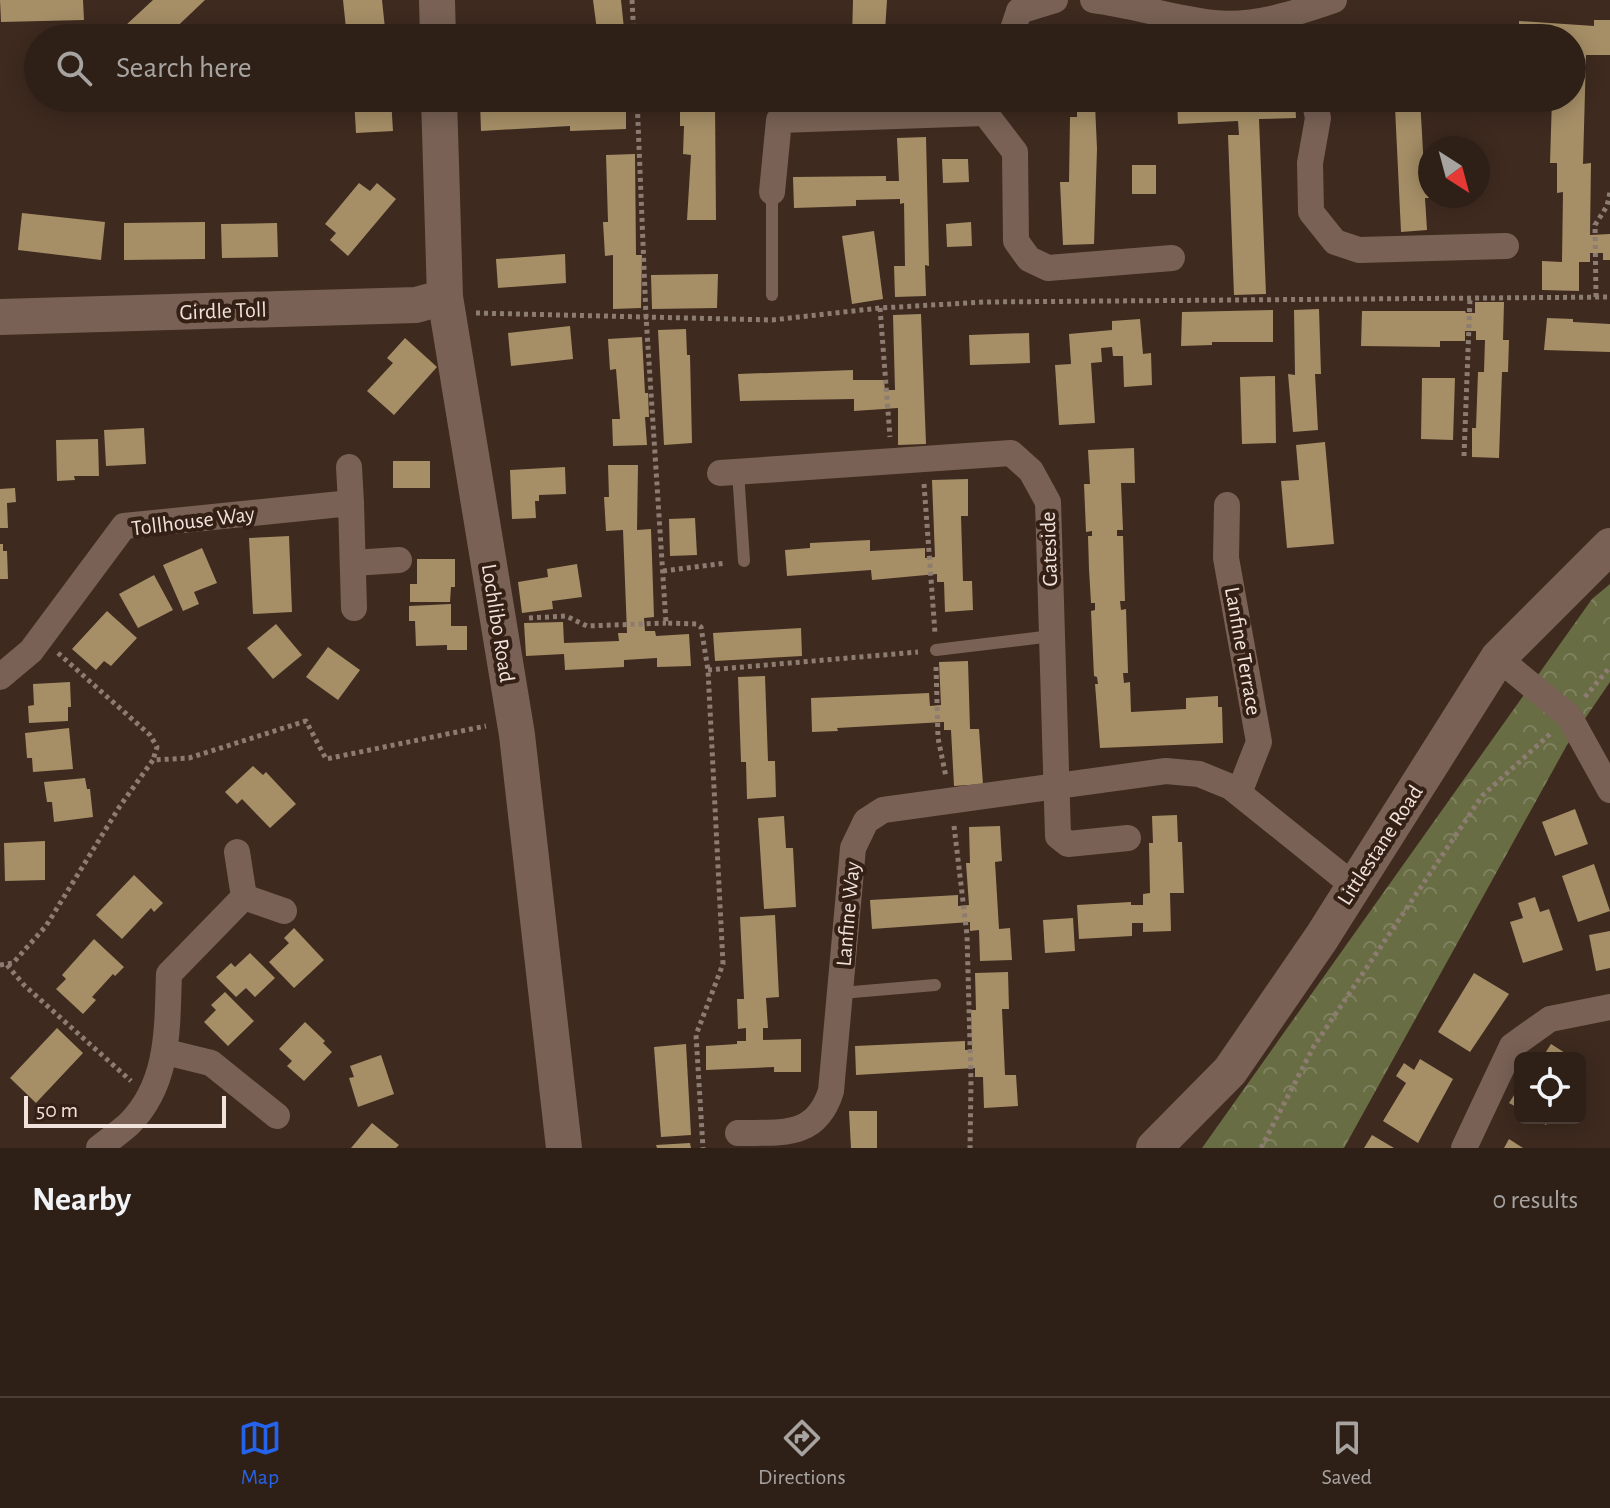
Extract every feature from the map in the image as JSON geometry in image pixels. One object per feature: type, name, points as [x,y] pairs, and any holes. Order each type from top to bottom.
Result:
[{"type":"street","points":[[437,0],[438,24]]},
{"type":"street","points":[[1015,6],[1055,0]]},
{"type":"street","points":[[1093,0],[1214,23],[1270,24]]},
{"type":"street","points":[[1300,24],[1334,0]]},
{"type":"street","name":"Lochlibo Road","points":[[439,112],[446,305],[514,720],[564,1148]]},
{"type":"street","points":[[772,192],[779,120],[890,112]]},
{"type":"street","points":[[991,112],[1015,152],[1016,241],[1029,259],[1048,268],[1172,258]]},
{"type":"street","points":[[1317,112],[1310,163],[1311,212],[1335,242],[1359,250],[1506,246]]},
{"type":"street","name":"Girdle Toll","points":[[0,317],[446,305]]},
{"type":"street","name":"Gateside","points":[[729,472],[1011,453],[1031,471],[1048,502],[1058,836],[1068,844],[1128,838]]},
{"type":"street","points":[[349,467],[354,608]]},
{"type":"street","name":"Tollhouse Way","points":[[0,677],[31,651],[124,526],[351,503]]},
{"type":"street","name":"Lanfine Terrace","points":[[1227,505],[1226,558],[1259,742],[1239,793]]},
{"type":"street","name":"Littlestane Road","points":[[1154,1148],[1230,1071],[1354,886],[1498,658],[1610,546]]},
{"type":"street","points":[[353,563],[399,560]]},
{"type":"street","points":[[1498,658],[1569,716],[1610,790]]},
{"type":"street","name":"Lanfine Way","points":[[738,1133],[791,1132],[809,1125],[825,1109],[831,1091],[853,848],[866,821],[883,810],[1166,771],[1199,774],[1231,787],[1354,886]]},
{"type":"street","points":[[237,852],[244,897]]},
{"type":"street","points":[[244,897],[284,911]]},
{"type":"street","points":[[99,1148],[130,1122],[149,1097],[166,1052],[169,974],[244,897]]},
{"type":"street","points":[[1464,1148],[1512,1046],[1550,1019],[1610,1007]]},
{"type":"street","points":[[166,1052],[211,1063],[277,1116]]},
{"type":"lane","points":[[772,192],[772,295]]},
{"type":"lane","name":"Gateside","points":[[729,472],[744,561]]},
{"type":"lane","points":[[936,650],[1052,636]]},
{"type":"lane","points":[[841,993],[935,985]]},
{"type":"path","points":[[632,0],[633,24]]},
{"type":"path","points":[[638,112],[646,316],[666,623]]},
{"type":"path","points":[[1596,297],[1595,225],[1607,206],[1610,192]]},
{"type":"path","points":[[446,305],[772,320],[880,308],[985,302],[1610,297]]},
{"type":"path","points":[[1464,456],[1470,299]]},
{"type":"path","points":[[880,308],[890,419],[889,462]]},
{"type":"path","points":[[923,460],[936,650],[938,738],[950,800],[967,935],[970,1148]]},
{"type":"path","points":[[663,571],[744,561]]},
{"type":"path","points":[[498,620],[566,616],[587,626],[666,623],[697,624],[701,627],[708,670],[723,964],[696,1035],[703,1148]]},
{"type":"path","points":[[3,964],[13,963],[46,926],[120,806],[153,760],[157,747],[150,735],[41,637]]},
{"type":"path","points":[[708,670],[936,650]]},
{"type":"path","points":[[1261,1148],[1314,1046],[1482,796],[1569,716],[1610,667]]},
{"type":"path","points":[[153,760],[189,758],[306,721],[326,759],[514,720]]},
{"type":"path","points":[[3,964],[149,1097]]},
{"type":"green space","points":[[1610,584],[1610,682],[1567,745],[1344,1148],[1202,1148],[1592,599]]},
{"type":"building","points":[[0,0],[83,0],[84,20],[1,22]]},
{"type":"building","points":[[153,0],[205,0],[180,24],[127,24]]},
{"type":"building","points":[[343,0],[382,0],[385,24],[346,24]]},
{"type":"building","points":[[593,0],[621,0],[624,24],[596,24]]},
{"type":"building","points":[[853,0],[887,0],[885,24],[852,24]]},
{"type":"building","points":[[1594,20],[1610,20],[1610,55],[1586,55],[1586,25],[1594,26]]},
{"type":"building","points":[[1519,21],[1564,24],[1519,24]]},
{"type":"building","points":[[355,112],[392,112],[393,131],[356,133]]},
{"type":"building","points":[[480,112],[626,112],[626,129],[570,131],[570,126],[481,131]]},
{"type":"building","points":[[680,112],[715,112],[716,220],[687,220],[691,155],[683,154],[684,126],[680,126]]},
{"type":"building","points":[[1077,112],[1095,112],[1094,244],[1063,245],[1060,182],[1069,182],[1070,117],[1077,117]]},
{"type":"building","points":[[1178,112],[1296,112],[1296,118],[1259,119],[1266,294],[1234,295],[1228,135],[1239,135],[1238,121],[1178,124]]},
{"type":"building","points":[[1395,112],[1421,112],[1418,208],[1426,208],[1427,230],[1401,232]]},
{"type":"building","points":[[1552,112],[1584,112],[1583,164],[1591,163],[1590,235],[1610,234],[1610,260],[1603,260],[1603,253],[1590,253],[1590,262],[1579,262],[1579,291],[1542,290],[1542,261],[1562,262],[1563,192],[1557,193],[1557,163],[1550,163]]},
{"type":"building","points":[[926,137],[929,266],[925,265],[926,296],[895,297],[894,266],[905,266],[904,203],[900,204],[900,199],[856,200],[856,206],[794,208],[793,177],[886,176],[886,181],[899,181],[897,138]]},
{"type":"building","points":[[635,154],[636,255],[642,255],[641,308],[613,309],[613,255],[605,256],[603,222],[608,222],[606,155]]},
{"type":"building","points":[[942,159],[968,159],[969,182],[943,183]]},
{"type":"building","points":[[1132,165],[1156,165],[1156,194],[1132,194]]},
{"type":"building","points":[[359,183],[370,191],[377,183],[396,199],[348,256],[330,240],[336,233],[325,224]]},
{"type":"building","points":[[22,213],[105,222],[101,260],[18,250]]},
{"type":"building","points":[[205,222],[205,259],[124,260],[124,223]]},
{"type":"building","points":[[971,222],[972,246],[947,247],[946,224]]},
{"type":"building","points":[[277,223],[278,257],[222,258],[221,224]]},
{"type":"building","points":[[874,231],[883,299],[852,304],[842,236]]},
{"type":"building","points":[[565,254],[566,283],[498,288],[496,259]]},
{"type":"building","points":[[718,274],[717,308],[652,309],[651,275]]},
{"type":"building","points":[[1475,302],[1504,302],[1503,340],[1509,340],[1508,372],[1502,372],[1499,458],[1472,457],[1478,372],[1484,372],[1485,340],[1476,340],[1476,331],[1465,331],[1465,341],[1440,341],[1440,347],[1361,346],[1362,311],[1475,313]]},
{"type":"building","points":[[1319,309],[1321,374],[1315,374],[1318,430],[1293,432],[1288,374],[1295,375],[1294,310]]},
{"type":"building","points":[[1273,310],[1273,342],[1212,342],[1212,345],[1181,346],[1182,312]]},
{"type":"building","points":[[921,314],[926,444],[898,445],[898,408],[854,411],[854,399],[740,401],[738,374],[853,370],[853,380],[884,380],[885,390],[895,390],[893,315]]},
{"type":"building","points":[[1547,318],[1610,324],[1610,352],[1544,350]]},
{"type":"building","points":[[1140,319],[1143,354],[1151,353],[1152,385],[1124,387],[1123,356],[1113,356],[1112,347],[1101,348],[1102,362],[1091,363],[1095,423],[1059,425],[1055,365],[1071,364],[1069,334],[1112,330],[1112,321]]},
{"type":"building","points":[[570,326],[573,359],[511,366],[508,333]]},
{"type":"building","points":[[686,329],[687,355],[690,355],[692,443],[664,445],[658,330]]},
{"type":"building","points":[[1029,333],[1030,363],[970,365],[969,335]]},
{"type":"building","points":[[642,337],[645,393],[648,393],[649,417],[645,417],[647,445],[613,446],[612,419],[620,419],[616,369],[610,370],[608,339]]},
{"type":"building","points":[[405,338],[437,367],[394,415],[367,391],[393,363],[387,358]]},
{"type":"building","points":[[1275,376],[1276,443],[1242,444],[1240,377]]},
{"type":"building","points":[[1422,378],[1455,378],[1453,440],[1421,439]]},
{"type":"building","points":[[144,428],[146,464],[106,466],[104,430]]},
{"type":"building","points":[[98,439],[99,476],[74,476],[75,480],[57,481],[56,440]]},
{"type":"building","points":[[1325,442],[1334,544],[1287,548],[1281,481],[1299,480],[1296,445]]},
{"type":"building","points":[[1134,448],[1135,483],[1121,483],[1123,530],[1117,530],[1117,536],[1123,536],[1125,601],[1120,601],[1121,610],[1126,609],[1128,673],[1123,673],[1124,683],[1130,682],[1131,712],[1186,709],[1186,698],[1218,696],[1218,707],[1222,707],[1223,743],[1100,748],[1091,611],[1095,610],[1095,603],[1091,603],[1089,569],[1088,536],[1092,536],[1092,531],[1086,532],[1084,484],[1090,484],[1088,450]]},
{"type":"building","points":[[393,461],[430,461],[430,488],[393,488]]},
{"type":"building","points":[[608,465],[638,465],[637,530],[651,529],[654,617],[644,618],[645,631],[655,631],[656,636],[689,634],[691,666],[657,667],[657,658],[624,660],[624,667],[565,670],[564,654],[526,656],[524,623],[563,622],[564,643],[619,641],[618,633],[627,633],[623,530],[606,531],[604,497],[609,497]]},
{"type":"building","points":[[565,467],[566,494],[539,495],[539,501],[535,501],[536,518],[512,519],[510,470]]},
{"type":"building","points":[[968,479],[968,516],[961,516],[963,581],[972,581],[973,610],[945,612],[944,582],[937,582],[937,574],[872,580],[871,570],[787,576],[785,550],[810,548],[810,543],[870,540],[870,551],[925,548],[925,558],[935,557],[932,480]]},
{"type":"building","points":[[15,488],[16,502],[7,503],[8,528],[0,528],[0,489]]},
{"type":"building","points":[[695,518],[697,555],[670,556],[669,519]]},
{"type":"building","points":[[289,536],[292,612],[253,614],[249,538]]},
{"type":"building","points":[[0,544],[3,544],[3,551],[7,551],[8,579],[0,579]]},
{"type":"building","points":[[202,548],[217,583],[194,592],[199,604],[183,611],[163,565]]},
{"type":"building","points":[[417,559],[455,559],[455,587],[451,587],[450,602],[410,602],[410,584],[417,584]]},
{"type":"building","points":[[577,564],[582,597],[552,601],[553,609],[522,613],[518,582],[548,577],[547,569]]},
{"type":"building","points":[[154,575],[173,610],[138,628],[119,594]]},
{"type":"building","points":[[451,604],[451,626],[467,626],[467,650],[447,650],[447,645],[416,646],[415,621],[409,621],[409,606]]},
{"type":"building","points":[[107,611],[137,638],[111,666],[104,661],[96,670],[72,649]]},
{"type":"building","points":[[276,624],[302,655],[273,679],[247,648]]},
{"type":"building","points":[[801,628],[802,656],[715,661],[713,633]]},
{"type":"building","points":[[328,647],[360,670],[338,700],[306,677]]},
{"type":"building","points":[[968,661],[970,729],[979,729],[983,784],[954,786],[951,730],[944,730],[944,722],[812,732],[811,698],[929,693],[930,706],[941,705],[939,662]]},
{"type":"building","points":[[765,676],[768,761],[775,761],[776,797],[747,799],[746,762],[741,762],[738,677]]},
{"type":"building","points":[[70,682],[68,721],[29,723],[28,706],[34,705],[33,684]]},
{"type":"building","points":[[69,728],[73,769],[33,772],[32,758],[27,758],[25,733]]},
{"type":"building","points":[[253,766],[263,775],[266,772],[296,804],[270,828],[242,799],[237,804],[225,792]]},
{"type":"building","points":[[85,778],[87,789],[90,789],[93,817],[54,822],[52,802],[47,802],[44,782]]},
{"type":"building","points":[[1575,809],[1588,844],[1555,856],[1542,822]]},
{"type":"building","points":[[1177,815],[1178,842],[1182,842],[1184,893],[1170,893],[1171,931],[1143,932],[1143,923],[1132,923],[1132,936],[1079,939],[1077,905],[1131,902],[1131,905],[1143,905],[1143,894],[1150,893],[1152,816]]},
{"type":"building","points":[[784,816],[786,848],[793,848],[796,907],[764,909],[758,818]]},
{"type":"building","points":[[1000,826],[1002,861],[995,862],[999,929],[1010,928],[1012,960],[980,961],[979,930],[970,931],[970,922],[872,929],[870,900],[958,895],[958,906],[969,905],[966,863],[970,863],[969,827]]},
{"type":"building","points":[[45,841],[45,880],[5,881],[4,843]]},
{"type":"building","points":[[1594,864],[1610,911],[1578,922],[1562,876]]},
{"type":"building","points":[[134,875],[163,903],[154,912],[151,908],[122,939],[96,915]]},
{"type":"building","points":[[1535,897],[1540,912],[1549,909],[1563,950],[1523,963],[1510,922],[1523,918],[1518,903]]},
{"type":"building","points":[[775,915],[779,997],[766,998],[768,1028],[763,1028],[763,1040],[801,1039],[801,1072],[774,1072],[774,1067],[706,1070],[706,1046],[746,1041],[746,1028],[738,1029],[737,999],[744,999],[740,917]]},
{"type":"building","points":[[1073,918],[1075,951],[1045,953],[1043,920]]},
{"type":"building","points":[[294,928],[324,960],[294,988],[269,962],[289,943],[284,938]]},
{"type":"building","points":[[1610,931],[1610,968],[1596,971],[1589,935]]},
{"type":"building","points":[[94,939],[124,967],[115,976],[113,974],[92,997],[96,1000],[83,1014],[56,989],[66,979],[62,975]]},
{"type":"building","points":[[250,953],[275,978],[255,997],[246,988],[236,997],[216,977],[231,963],[235,967]]},
{"type":"building","points":[[1008,972],[1009,1009],[1002,1009],[1005,1075],[1016,1075],[1018,1106],[984,1108],[983,1077],[975,1077],[975,1068],[856,1075],[855,1046],[965,1041],[965,1050],[972,1050],[971,1010],[976,1010],[975,973]]},
{"type":"building","points":[[1474,973],[1509,994],[1470,1052],[1438,1032]]},
{"type":"building","points":[[225,992],[254,1021],[228,1046],[204,1022],[216,1010],[211,1005]]},
{"type":"building","points":[[305,1022],[332,1052],[304,1081],[287,1066],[292,1061],[279,1049]]},
{"type":"building","points":[[57,1028],[83,1053],[36,1103],[10,1078]]},
{"type":"building","points":[[686,1044],[691,1135],[661,1137],[654,1047]]},
{"type":"building","points":[[1551,1044],[1564,1052],[1546,1052]]},
{"type":"building","points":[[381,1055],[394,1094],[358,1107],[349,1078],[354,1077],[350,1066]]},
{"type":"building","points":[[1420,1059],[1453,1079],[1418,1143],[1383,1121],[1406,1083],[1396,1076],[1404,1063],[1414,1070]]},
{"type":"building","points":[[849,1111],[877,1111],[877,1148],[851,1148]]},
{"type":"building","points":[[372,1123],[399,1145],[396,1148],[351,1148]]},
{"type":"building","points":[[1372,1135],[1394,1148],[1364,1148]]},
{"type":"building","points":[[1509,1139],[1523,1148],[1504,1148]]},
{"type":"building","points":[[690,1143],[691,1148],[657,1148],[656,1145]]}]
